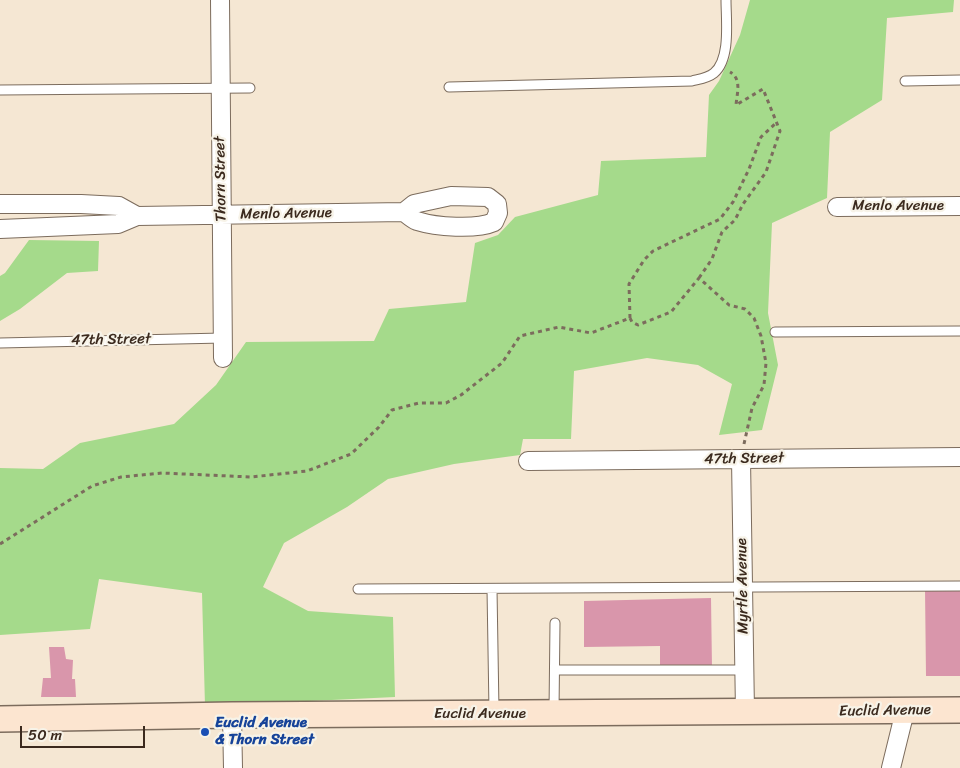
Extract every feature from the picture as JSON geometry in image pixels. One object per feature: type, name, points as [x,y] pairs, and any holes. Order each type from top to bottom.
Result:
[{"type":"main road","name":"Euclid Avenue","points":[[0,720],[232,715],[960,710]]},
{"type":"street","name":"Thorn Street","points":[[220,0],[223,358]]},
{"type":"street","name":"Menlo Avenue","points":[[0,204],[119,206],[137,216]]},
{"type":"street","name":"Menlo Avenue","points":[[837,207],[960,206]]},
{"type":"street","name":"Menlo Avenue","points":[[0,229],[118,224],[137,216],[404,212]]},
{"type":"street","name":"47th Street","points":[[528,461],[960,457]]},
{"type":"street","name":"Myrtle Avenue","points":[[741,459],[745,712]]},
{"type":"street","points":[[891,768],[905,711]]},
{"type":"street","points":[[232,715],[233,768]]},
{"type":"lane","points":[[449,87],[692,81],[706,78],[719,67],[725,52],[726,0]]},
{"type":"lane","points":[[905,81],[960,80]]},
{"type":"lane","points":[[0,90],[250,88]]},
{"type":"lane","points":[[775,332],[960,331]]},
{"type":"lane","name":"47th Street","points":[[0,342],[223,338]]},
{"type":"lane","points":[[358,589],[960,586]]},
{"type":"lane","points":[[492,589],[494,714]]},
{"type":"lane","points":[[554,713],[555,623]]},
{"type":"lane","points":[[555,670],[744,670]]},
{"type":"path","points":[[719,67],[734,73],[739,83],[736,105],[763,89],[780,131],[766,172],[743,204],[735,220],[722,232],[712,259],[698,278],[671,312],[638,325],[632,322],[630,318],[629,284],[644,260],[654,251],[720,219],[733,202],[750,169],[761,137],[776,123]]},
{"type":"path","points":[[698,278],[729,305],[745,309],[754,318],[761,336],[766,363],[764,385],[752,408],[741,459]]},
{"type":"path","points":[[0,544],[92,486],[121,477],[162,473],[251,477],[307,470],[351,454],[379,427],[392,410],[419,404],[446,404],[461,395],[502,363],[520,336],[559,327],[591,333],[630,318]]},
{"type":"green space","points":[[750,0],[954,0],[953,12],[887,18],[882,100],[830,132],[827,198],[772,223],[768,313],[778,365],[762,430],[719,435],[732,384],[698,365],[647,358],[574,371],[571,439],[523,439],[520,455],[454,464],[388,479],[347,507],[284,543],[263,587],[308,611],[393,617],[395,697],[205,706],[202,593],[99,579],[90,629],[0,635],[0,468],[43,469],[80,443],[174,424],[216,385],[246,342],[374,341],[389,309],[466,302],[475,243],[498,235],[515,217],[598,195],[601,161],[706,157],[709,95],[719,81],[740,35]]},
{"type":"green space","points":[[29,240],[99,241],[98,271],[67,273],[20,309],[0,321],[0,276],[5,273]]},
{"type":"building","points":[[960,588],[960,676],[926,676],[925,589]]},
{"type":"building","points":[[711,598],[712,668],[660,669],[660,646],[584,647],[584,601]]},
{"type":"building","points":[[49,647],[64,647],[66,659],[73,660],[72,679],[75,679],[76,697],[41,697],[43,678],[51,678]]},
{"type":"place","name":"Euclid Avenue & Thorn Street","points":[[205,732]]}]
